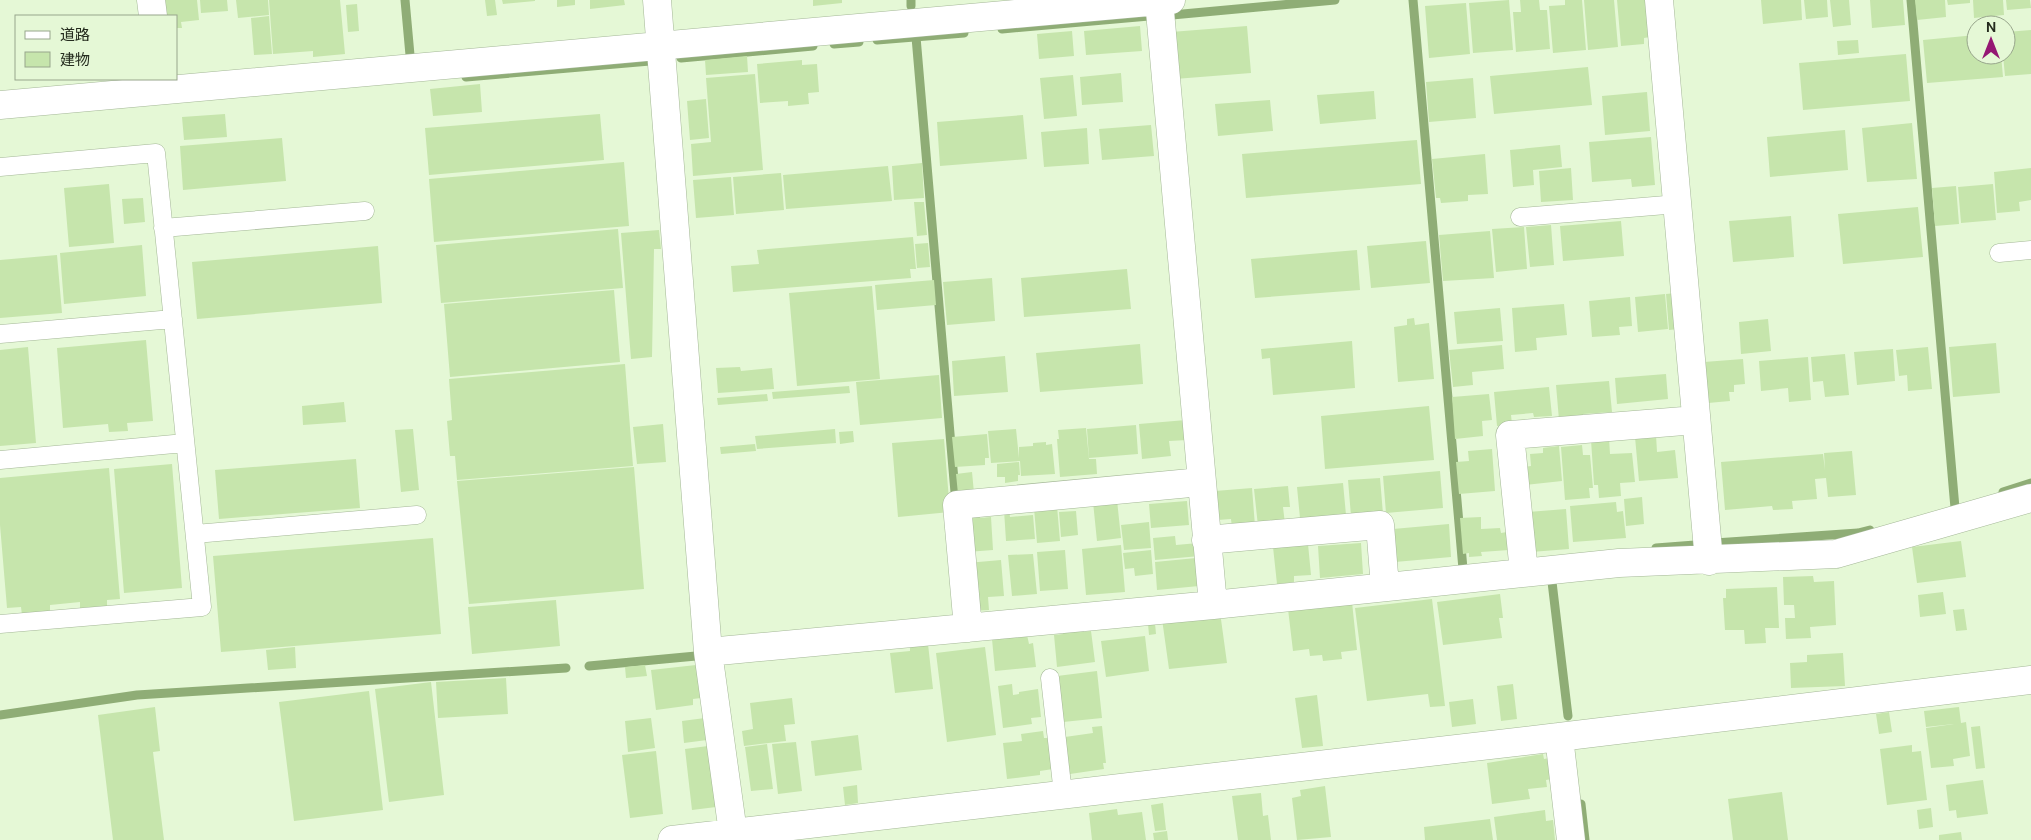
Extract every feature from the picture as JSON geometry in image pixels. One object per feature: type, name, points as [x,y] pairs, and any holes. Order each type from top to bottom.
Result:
[{"type":"street","points":[[151,0],[153,15]]},
{"type":"street","points":[[657,0],[708,652],[734,836]]},
{"type":"street","points":[[0,106],[159,85],[661,46],[1163,0],[1212,604]]},
{"type":"street","points":[[1659,0],[1709,561]]},
{"type":"street","points":[[1524,572],[1510,435],[1696,420]]},
{"type":"street","points":[[968,628],[957,506],[1201,482]]},
{"type":"street","points":[[708,652],[1619,563],[1709,561],[1836,554],[2031,498]]},
{"type":"street","points":[[1206,540],[1380,525],[1386,587]]},
{"type":"street","points":[[672,840],[734,836],[1063,794],[2031,680]]},
{"type":"street","points":[[1559,737],[1571,840]]},
{"type":"lane","points":[[0,167],[156,152],[202,607],[0,624]]},
{"type":"lane","points":[[1520,217],[1678,204]]},
{"type":"lane","points":[[163,228],[365,211]]},
{"type":"lane","points":[[1999,252],[2031,250]]},
{"type":"lane","points":[[0,334],[173,319]]},
{"type":"lane","points":[[0,460],[186,444]]},
{"type":"lane","points":[[195,534],[417,515]]},
{"type":"lane","points":[[1050,678],[1063,794]]},
{"type":"building","points":[[164,0],[197,0],[199,20],[181,22],[182,28],[178,28],[178,15],[165,15]]},
{"type":"building","points":[[200,0],[227,0],[228,11],[201,13]]},
{"type":"building","points":[[236,0],[268,0],[269,15],[238,18]]},
{"type":"building","points":[[269,0],[340,0],[345,54],[313,57],[313,51],[273,54]]},
{"type":"building","points":[[485,0],[495,0],[497,15],[487,16]]},
{"type":"building","points":[[502,0],[535,0],[535,1],[503,4]]},
{"type":"building","points":[[557,0],[575,0],[575,5],[557,7]]},
{"type":"building","points":[[590,0],[624,0],[625,5],[590,9]]},
{"type":"building","points":[[813,0],[842,0],[842,3],[813,6]]},
{"type":"building","points":[[1509,0],[1513,50],[1473,53],[1469,3]]},
{"type":"building","points":[[1520,0],[1539,0],[1540,10],[1547,10],[1550,49],[1516,52],[1513,12],[1521,12]]},
{"type":"building","points":[[1565,0],[1582,0],[1586,50],[1553,53],[1549,6],[1565,5]]},
{"type":"building","points":[[1584,0],[1614,0],[1618,47],[1588,50]]},
{"type":"building","points":[[1617,0],[1647,0],[1650,37],[1644,38],[1644,44],[1621,46]]},
{"type":"building","points":[[1761,0],[1801,0],[1802,20],[1763,24]]},
{"type":"building","points":[[1804,0],[1827,0],[1828,17],[1806,19]]},
{"type":"building","points":[[1830,0],[1849,0],[1851,25],[1833,27]]},
{"type":"building","points":[[1870,0],[1903,0],[1905,25],[1872,28]]},
{"type":"building","points":[[1915,0],[1945,0],[1946,17],[1917,20]]},
{"type":"building","points":[[1947,0],[1970,0],[1970,3],[1948,5]]},
{"type":"building","points":[[1973,0],[2003,0],[2004,15],[1974,15]]},
{"type":"building","points":[[2006,0],[2030,0],[2031,8],[2007,10]]},
{"type":"building","points":[[1466,3],[1470,54],[1429,58],[1425,6]]},
{"type":"building","points":[[357,4],[359,31],[348,32],[346,5]]},
{"type":"building","points":[[269,16],[272,54],[254,55],[251,18]]},
{"type":"building","points":[[1140,26],[1142,51],[1086,55],[1084,31]]},
{"type":"building","points":[[1247,26],[1251,73],[1175,79],[1171,32]]},
{"type":"building","points":[[2031,30],[2031,74],[2005,76],[2004,65],[2016,65],[2016,31]]},
{"type":"building","points":[[1072,31],[1074,56],[1039,59],[1037,34]]},
{"type":"building","points":[[1966,36],[1966,65],[2002,65],[2003,77],[1927,83],[1923,40]]},
{"type":"building","points":[[1858,40],[1859,53],[1838,55],[1837,41]]},
{"type":"building","points":[[1906,54],[1910,101],[1803,110],[1799,63]]},
{"type":"building","points":[[747,56],[748,72],[706,75],[705,60]]},
{"type":"building","points":[[802,60],[802,65],[817,64],[819,92],[808,93],[809,104],[788,106],[788,101],[760,103],[757,64]]},
{"type":"building","points":[[1588,67],[1592,105],[1494,114],[1490,76]]},
{"type":"building","points":[[1121,73],[1123,102],[1082,105],[1080,77]]},
{"type":"building","points":[[755,74],[763,170],[693,176],[691,144],[711,142],[706,78]]},
{"type":"building","points":[[1073,75],[1077,116],[1044,119],[1040,78]]},
{"type":"building","points":[[1473,78],[1476,118],[1429,122],[1426,82]]},
{"type":"building","points":[[480,84],[482,112],[433,116],[430,89]]},
{"type":"building","points":[[1374,91],[1376,119],[1320,124],[1317,95]]},
{"type":"building","points":[[1647,92],[1650,131],[1605,135],[1602,96]]},
{"type":"building","points":[[706,99],[709,138],[690,140],[687,101]]},
{"type":"building","points":[[1270,100],[1273,131],[1218,136],[1215,104]]},
{"type":"building","points":[[225,114],[227,137],[184,140],[182,117]]},
{"type":"building","points":[[600,114],[604,160],[429,175],[425,128]]},
{"type":"building","points":[[1023,115],[1027,159],[940,166],[937,122]]},
{"type":"building","points":[[1912,123],[1917,179],[1867,182],[1862,128]]},
{"type":"building","points":[[1151,125],[1154,156],[1102,160],[1099,129]]},
{"type":"building","points":[[1087,128],[1089,164],[1044,167],[1041,132]]},
{"type":"building","points":[[1845,130],[1848,170],[1770,177],[1767,137]]},
{"type":"building","points":[[1651,137],[1655,185],[1632,187],[1631,179],[1592,182],[1589,142]]},
{"type":"building","points":[[282,138],[286,181],[183,190],[180,146]]},
{"type":"building","points":[[1417,140],[1421,184],[1246,198],[1242,154]]},
{"type":"building","points":[[1560,145],[1562,167],[1533,170],[1534,185],[1513,187],[1510,150]]},
{"type":"building","points":[[1485,154],[1488,194],[1468,195],[1468,201],[1441,203],[1440,198],[1436,198],[1432,159]]},
{"type":"building","points":[[624,162],[629,226],[434,242],[429,179]]},
{"type":"building","points":[[922,163],[924,198],[894,200],[892,166]]},
{"type":"building","points":[[888,166],[892,201],[786,209],[783,175]]},
{"type":"building","points":[[1571,168],[1573,200],[1541,202],[1539,171]]},
{"type":"building","points":[[2031,168],[2031,200],[2019,202],[2020,211],[1997,213],[1994,172]]},
{"type":"building","points":[[781,173],[784,210],[736,214],[733,177]]},
{"type":"building","points":[[731,177],[734,215],[696,218],[693,180]]},
{"type":"building","points":[[109,184],[114,243],[69,247],[64,188]]},
{"type":"building","points":[[1993,184],[1996,220],[1961,223],[1958,187]]},
{"type":"building","points":[[1956,186],[1959,224],[1935,226],[1932,188]]},
{"type":"building","points":[[143,198],[145,222],[124,224],[122,199]]},
{"type":"building","points":[[914,202],[924,202],[927,235],[917,236]]},
{"type":"building","points":[[1918,207],[1923,257],[1843,264],[1838,214]]},
{"type":"building","points":[[1791,216],[1794,257],[1733,262],[1729,221]]},
{"type":"building","points":[[1621,221],[1624,256],[1563,261],[1560,226]]},
{"type":"building","points":[[1551,225],[1554,265],[1530,267],[1526,227]]},
{"type":"building","points":[[1524,227],[1527,269],[1496,272],[1492,229]]},
{"type":"building","points":[[618,229],[623,288],[441,303],[436,245]]},
{"type":"building","points":[[659,230],[661,249],[654,249],[652,357],[631,359],[621,233]]},
{"type":"building","points":[[1490,231],[1494,278],[1443,281],[1439,235]]},
{"type":"building","points":[[913,237],[916,269],[910,269],[911,278],[733,292],[731,266],[759,264],[757,250]]},
{"type":"building","points":[[1426,241],[1430,283],[1371,288],[1367,246]]},
{"type":"building","points":[[928,243],[930,267],[917,268],[915,244]]},
{"type":"building","points":[[142,245],[146,296],[64,304],[60,253]]},
{"type":"building","points":[[378,246],[382,303],[197,319],[192,262]]},
{"type":"building","points":[[1357,250],[1360,290],[1255,298],[1251,259]]},
{"type":"building","points":[[57,255],[62,313],[0,318],[0,260]]},
{"type":"building","points":[[1127,269],[1131,309],[1024,317],[1021,278]]},
{"type":"building","points":[[992,278],[995,321],[947,325],[943,282]]},
{"type":"building","points":[[934,280],[936,305],[877,310],[875,285]]},
{"type":"building","points":[[872,286],[880,379],[797,386],[789,293]]},
{"type":"building","points":[[614,290],[620,362],[450,377],[444,304]]},
{"type":"building","points":[[1676,293],[1679,329],[1669,330],[1666,294]]},
{"type":"building","points":[[1665,294],[1668,329],[1638,332],[1635,297]]},
{"type":"building","points":[[1630,297],[1632,326],[1619,327],[1620,335],[1592,337],[1589,301]]},
{"type":"building","points":[[1564,304],[1567,335],[1536,338],[1537,350],[1515,352],[1512,308]]},
{"type":"building","points":[[1500,308],[1503,341],[1457,344],[1454,312]]},
{"type":"building","points":[[1414,318],[1415,325],[1429,323],[1434,379],[1398,382],[1394,327],[1407,325],[1407,319]]},
{"type":"building","points":[[1768,319],[1771,351],[1741,354],[1739,322]]},
{"type":"building","points":[[146,340],[153,421],[127,423],[128,431],[109,432],[108,424],[63,428],[57,348]]},
{"type":"building","points":[[1352,341],[1355,388],[1273,395],[1270,358],[1262,359],[1261,349]]},
{"type":"building","points":[[1996,343],[2000,393],[1953,397],[1949,347]]},
{"type":"building","points":[[1140,344],[1143,384],[1040,392],[1036,353]]},
{"type":"building","points":[[1502,345],[1504,369],[1472,372],[1473,385],[1453,387],[1449,350]]},
{"type":"building","points":[[28,347],[36,443],[0,446],[0,350]]},
{"type":"building","points":[[1928,347],[1932,389],[1908,391],[1907,375],[1899,376],[1896,350]]},
{"type":"building","points":[[1893,349],[1895,381],[1857,385],[1854,352]]},
{"type":"building","points":[[1845,354],[1849,395],[1825,397],[1823,381],[1813,382],[1811,357]]},
{"type":"building","points":[[1005,356],[1008,392],[954,396],[952,361]]},
{"type":"building","points":[[1808,357],[1811,400],[1789,402],[1788,388],[1761,391],[1759,361]]},
{"type":"building","points":[[1743,359],[1745,384],[1734,385],[1734,392],[1729,392],[1730,401],[1708,403],[1704,362]]},
{"type":"building","points":[[625,364],[633,466],[457,480],[455,456],[450,456],[447,421],[452,420],[449,379]]},
{"type":"building","points":[[740,367],[741,371],[772,368],[774,389],[718,393],[716,368]]},
{"type":"building","points":[[1666,374],[1668,399],[1617,404],[1615,378]]},
{"type":"building","points":[[939,375],[942,418],[860,425],[856,382]]},
{"type":"building","points":[[1609,381],[1612,412],[1583,414],[1584,418],[1559,420],[1556,385]]},
{"type":"building","points":[[849,386],[850,393],[773,399],[772,392]]},
{"type":"building","points":[[1549,387],[1552,416],[1534,417],[1533,413],[1511,415],[1512,424],[1497,426],[1494,392]]},
{"type":"building","points":[[767,394],[768,401],[718,405],[717,398]]},
{"type":"building","points":[[1489,394],[1492,420],[1482,421],[1483,436],[1455,439],[1452,397]]},
{"type":"building","points":[[344,402],[346,422],[303,425],[302,406]]},
{"type":"building","points":[[1429,406],[1434,460],[1325,469],[1321,416]]},
{"type":"building","points":[[1186,420],[1187,440],[1169,441],[1171,456],[1142,459],[1139,424]]},
{"type":"building","points":[[663,424],[666,462],[637,464],[633,427]]},
{"type":"building","points":[[1136,425],[1138,454],[1089,458],[1087,429]]},
{"type":"building","points":[[1086,428],[1089,459],[1096,459],[1097,474],[1060,477],[1058,430]]},
{"type":"building","points":[[413,429],[419,490],[401,492],[395,430]]},
{"type":"building","points":[[835,429],[836,443],[757,449],[755,436]]},
{"type":"building","points":[[1016,429],[1019,458],[1019,447],[1033,446],[1033,443],[1046,442],[1046,445],[1052,444],[1055,474],[1021,476],[1020,461],[991,463],[988,431]]},
{"type":"building","points":[[853,431],[854,442],[840,444],[839,432]]},
{"type":"building","points":[[987,434],[989,458],[985,458],[985,465],[955,467],[952,437]]},
{"type":"building","points":[[1656,435],[1657,452],[1675,450],[1678,478],[1639,481],[1635,437]]},
{"type":"building","points":[[1609,438],[1610,454],[1632,453],[1635,482],[1620,483],[1621,496],[1599,498],[1598,485],[1594,485],[1591,440]]},
{"type":"building","points":[[944,439],[950,512],[898,517],[892,443]]},
{"type":"building","points":[[755,444],[756,451],[721,454],[720,447]]},
{"type":"building","points":[[1582,445],[1583,455],[1590,455],[1593,488],[1589,488],[1590,498],[1565,500],[1561,447]]},
{"type":"building","points":[[1559,446],[1562,481],[1525,485],[1524,467],[1531,466],[1530,454],[1543,453],[1543,448]]},
{"type":"building","points":[[1492,449],[1495,491],[1459,494],[1456,462],[1469,461],[1468,451]]},
{"type":"building","points":[[1852,451],[1856,495],[1828,497],[1826,478],[1815,479],[1817,499],[1792,501],[1793,509],[1773,510],[1772,506],[1725,510],[1721,462],[1823,454],[1825,470],[1824,453]]},
{"type":"building","points":[[356,459],[360,508],[219,519],[215,470]]},
{"type":"building","points":[[1019,462],[1020,475],[1018,475],[1018,481],[1005,483],[1005,477],[997,477],[997,464]]},
{"type":"building","points":[[172,464],[182,588],[124,593],[114,469]]},
{"type":"building","points":[[634,467],[644,589],[469,604],[457,481]]},
{"type":"building","points":[[109,468],[120,599],[107,600],[107,606],[80,608],[80,602],[50,605],[50,612],[22,615],[21,607],[7,608],[0,525],[0,478]]},
{"type":"building","points":[[1440,471],[1443,508],[1386,513],[1383,476]]},
{"type":"building","points":[[972,472],[974,493],[958,494],[956,474]]},
{"type":"building","points":[[1380,478],[1383,514],[1351,516],[1348,480]]},
{"type":"building","points":[[1343,483],[1346,515],[1300,518],[1297,487]]},
{"type":"building","points":[[1288,486],[1290,507],[1283,507],[1285,524],[1258,526],[1254,489]]},
{"type":"building","points":[[1252,488],[1255,526],[1232,528],[1231,519],[1218,520],[1215,491]]},
{"type":"building","points":[[1642,497],[1644,524],[1626,526],[1624,499]]},
{"type":"building","points":[[1117,500],[1121,538],[1097,541],[1093,502]]},
{"type":"building","points":[[1187,501],[1189,525],[1151,528],[1149,504]]},
{"type":"building","points":[[1616,502],[1617,512],[1623,511],[1626,538],[1573,542],[1570,506]]},
{"type":"building","points":[[1057,506],[1060,541],[1037,543],[1034,508]]},
{"type":"building","points":[[1566,509],[1569,549],[1531,552],[1528,512]]},
{"type":"building","points":[[1004,510],[1009,510],[1010,517],[1033,515],[1035,539],[1006,541]]},
{"type":"building","points":[[1076,511],[1078,535],[1061,537],[1059,512]]},
{"type":"building","points":[[980,514],[980,518],[991,517],[993,550],[967,552],[964,515]]},
{"type":"building","points":[[1481,517],[1481,529],[1500,528],[1501,533],[1507,532],[1509,550],[1481,552],[1482,556],[1469,557],[1469,553],[1463,554],[1460,518]]},
{"type":"building","points":[[1149,522],[1151,548],[1124,550],[1121,525]]},
{"type":"building","points":[[1449,524],[1451,557],[1395,562],[1393,529]]},
{"type":"building","points":[[1175,536],[1176,545],[1198,543],[1200,556],[1155,560],[1153,538]]},
{"type":"building","points":[[433,538],[441,634],[221,652],[213,556]]},
{"type":"building","points":[[1961,541],[1966,577],[1917,583],[1912,547]]},
{"type":"building","points":[[1361,543],[1363,574],[1320,578],[1318,546]]},
{"type":"building","points":[[1308,544],[1311,575],[1294,576],[1294,582],[1277,584],[1273,547]]},
{"type":"building","points":[[1121,545],[1125,592],[1086,595],[1082,549]]},
{"type":"building","points":[[1065,550],[1068,589],[1040,591],[1037,552]]},
{"type":"building","points":[[1151,550],[1153,574],[1135,576],[1134,568],[1125,569],[1123,553]]},
{"type":"building","points":[[1033,554],[1037,594],[1012,596],[1008,555]]},
{"type":"building","points":[[1196,558],[1199,586],[1157,590],[1155,562]]},
{"type":"building","points":[[1001,560],[1004,596],[988,597],[989,610],[971,611],[967,563]]},
{"type":"building","points":[[1813,576],[1814,582],[1834,581],[1836,625],[1810,627],[1811,638],[1786,639],[1785,618],[1795,618],[1794,605],[1784,605],[1783,577]]},
{"type":"building","points":[[1777,587],[1779,628],[1765,628],[1766,643],[1745,644],[1744,630],[1725,630],[1723,598],[1726,598],[1726,589]]},
{"type":"building","points":[[1943,592],[1946,614],[1920,617],[1918,595]]},
{"type":"building","points":[[1500,594],[1503,618],[1499,618],[1502,638],[1443,645],[1437,602]]},
{"type":"building","points":[[1432,599],[1445,706],[1430,707],[1428,694],[1367,701],[1355,608]]},
{"type":"building","points":[[556,600],[560,646],[472,654],[468,607]]},
{"type":"building","points":[[1352,602],[1357,650],[1341,652],[1342,659],[1323,661],[1322,655],[1310,656],[1309,649],[1293,651],[1288,609]]},
{"type":"building","points":[[1964,609],[1967,630],[1956,631],[1953,610]]},
{"type":"building","points":[[1220,612],[1227,663],[1169,669],[1162,619]]},
{"type":"building","points":[[1155,623],[1156,634],[1149,635],[1148,624]]},
{"type":"building","points":[[1083,627],[1084,632],[1091,631],[1095,662],[1057,667],[1054,635],[1063,634],[1062,629]]},
{"type":"building","points":[[1027,635],[1029,644],[1033,643],[1036,667],[995,671],[992,639]]},
{"type":"building","points":[[1145,636],[1149,671],[1106,677],[1101,641]]},
{"type":"building","points":[[928,644],[933,689],[895,693],[890,653],[910,651],[910,646]]},
{"type":"building","points":[[295,647],[296,668],[268,670],[266,650]]},
{"type":"building","points":[[985,647],[996,735],[947,742],[936,653]]},
{"type":"building","points":[[1843,653],[1845,686],[1791,688],[1790,663],[1807,662],[1807,655]]},
{"type":"building","points":[[645,665],[647,676],[626,678],[625,667]]},
{"type":"building","points":[[696,665],[701,698],[693,699],[693,705],[656,710],[651,670]]},
{"type":"building","points":[[1097,671],[1102,718],[1063,722],[1057,676]]},
{"type":"building","points":[[506,678],[508,714],[438,718],[436,682]]},
{"type":"building","points":[[431,682],[444,795],[389,802],[375,689]]},
{"type":"building","points":[[1012,684],[1013,695],[1019,694],[1019,692],[1038,689],[1041,717],[1031,718],[1032,724],[1003,728],[998,686]]},
{"type":"building","points":[[1513,684],[1517,719],[1501,721],[1497,686]]},
{"type":"building","points":[[369,691],[383,810],[294,821],[279,702]]},
{"type":"building","points":[[1317,695],[1323,746],[1302,748],[1295,698]]},
{"type":"building","points":[[792,698],[795,724],[784,725],[786,741],[744,746],[742,731],[753,729],[750,703]]},
{"type":"building","points":[[1473,699],[1476,724],[1452,727],[1449,702]]},
{"type":"building","points":[[155,707],[160,751],[153,752],[164,840],[113,840],[98,715]]},
{"type":"building","points":[[1959,707],[1961,723],[1966,722],[1970,756],[1953,759],[1954,766],[1931,768],[1926,728],[1954,724],[1926,727],[1924,711]]},
{"type":"building","points":[[1889,712],[1892,732],[1879,734],[1876,714]]},
{"type":"building","points":[[651,718],[655,748],[628,752],[625,721]]},
{"type":"building","points":[[705,718],[707,740],[684,743],[682,721]]},
{"type":"building","points":[[1102,726],[1106,763],[1103,763],[1104,769],[1070,774],[1065,737],[1093,733],[1092,727]]},
{"type":"building","points":[[1980,726],[1985,768],[1976,769],[1971,727]]},
{"type":"building","points":[[1043,731],[1044,738],[1049,738],[1053,769],[1040,771],[1040,775],[1007,779],[1003,743],[1022,741],[1021,734]]},
{"type":"building","points":[[858,735],[862,770],[815,776],[811,741]]},
{"type":"building","points":[[796,742],[802,791],[778,794],[772,744]]},
{"type":"building","points":[[767,744],[773,789],[751,791],[745,747]]},
{"type":"building","points":[[1912,745],[1912,752],[1921,751],[1927,800],[1887,805],[1880,749]]},
{"type":"building","points":[[708,746],[716,807],[692,810],[685,749]]},
{"type":"building","points":[[656,751],[663,814],[630,818],[622,755]]},
{"type":"building","points":[[1543,754],[1544,759],[1549,758],[1552,779],[1546,780],[1547,787],[1528,789],[1530,799],[1492,804],[1487,763]]},
{"type":"building","points":[[1983,780],[1988,814],[1957,818],[1956,810],[1949,811],[1946,785]]},
{"type":"building","points":[[857,785],[858,803],[845,805],[843,787]]},
{"type":"building","points":[[1325,786],[1331,837],[1297,840],[1292,798],[1301,796],[1300,790]]},
{"type":"building","points":[[1782,792],[1788,840],[1733,840],[1728,799]]},
{"type":"building","points":[[1261,793],[1263,816],[1268,815],[1271,840],[1238,840],[1232,796]]},
{"type":"building","points":[[1163,803],[1166,830],[1155,831],[1151,805]]},
{"type":"building","points":[[1931,808],[1933,827],[1919,829],[1917,810]]},
{"type":"building","points":[[1117,809],[1118,815],[1142,812],[1146,840],[1092,840],[1089,813]]},
{"type":"building","points":[[1545,810],[1546,821],[1553,820],[1555,840],[1497,840],[1494,817]]},
{"type":"building","points":[[1490,819],[1493,840],[1425,840],[1424,827]]},
{"type":"building","points":[[1167,831],[1168,840],[1154,840],[1153,833]]},
{"type":"building","points":[[1961,832],[1962,840],[1939,840],[1939,835]]},
{"type":"waterway","points":[[405,0],[410,55]]},
{"type":"waterway","points":[[911,0],[911,6]]},
{"type":"waterway","points":[[1172,15],[1335,0]]},
{"type":"waterway","points":[[1413,0],[1463,569]]},
{"type":"waterway","points":[[1911,0],[1955,508]]},
{"type":"waterway","points":[[1002,29],[1149,16]]},
{"type":"waterway","points":[[877,40],[964,33]]},
{"type":"waterway","points":[[916,37],[955,492]]},
{"type":"waterway","points":[[834,44],[859,42]]},
{"type":"waterway","points":[[681,58],[813,46]]},
{"type":"waterway","points":[[466,77],[650,61]]},
{"type":"waterway","points":[[2003,492],[2031,483]]},
{"type":"waterway","points":[[1714,538],[1715,543],[1858,533],[1870,530]]},
{"type":"waterway","points":[[1656,548],[1695,545]]},
{"type":"waterway","points":[[1552,582],[1568,716]]},
{"type":"waterway","points":[[589,666],[696,656]]},
{"type":"waterway","points":[[0,715],[137,695],[566,668]]},
{"type":"waterway","points":[[1581,804],[1585,840]]}]
